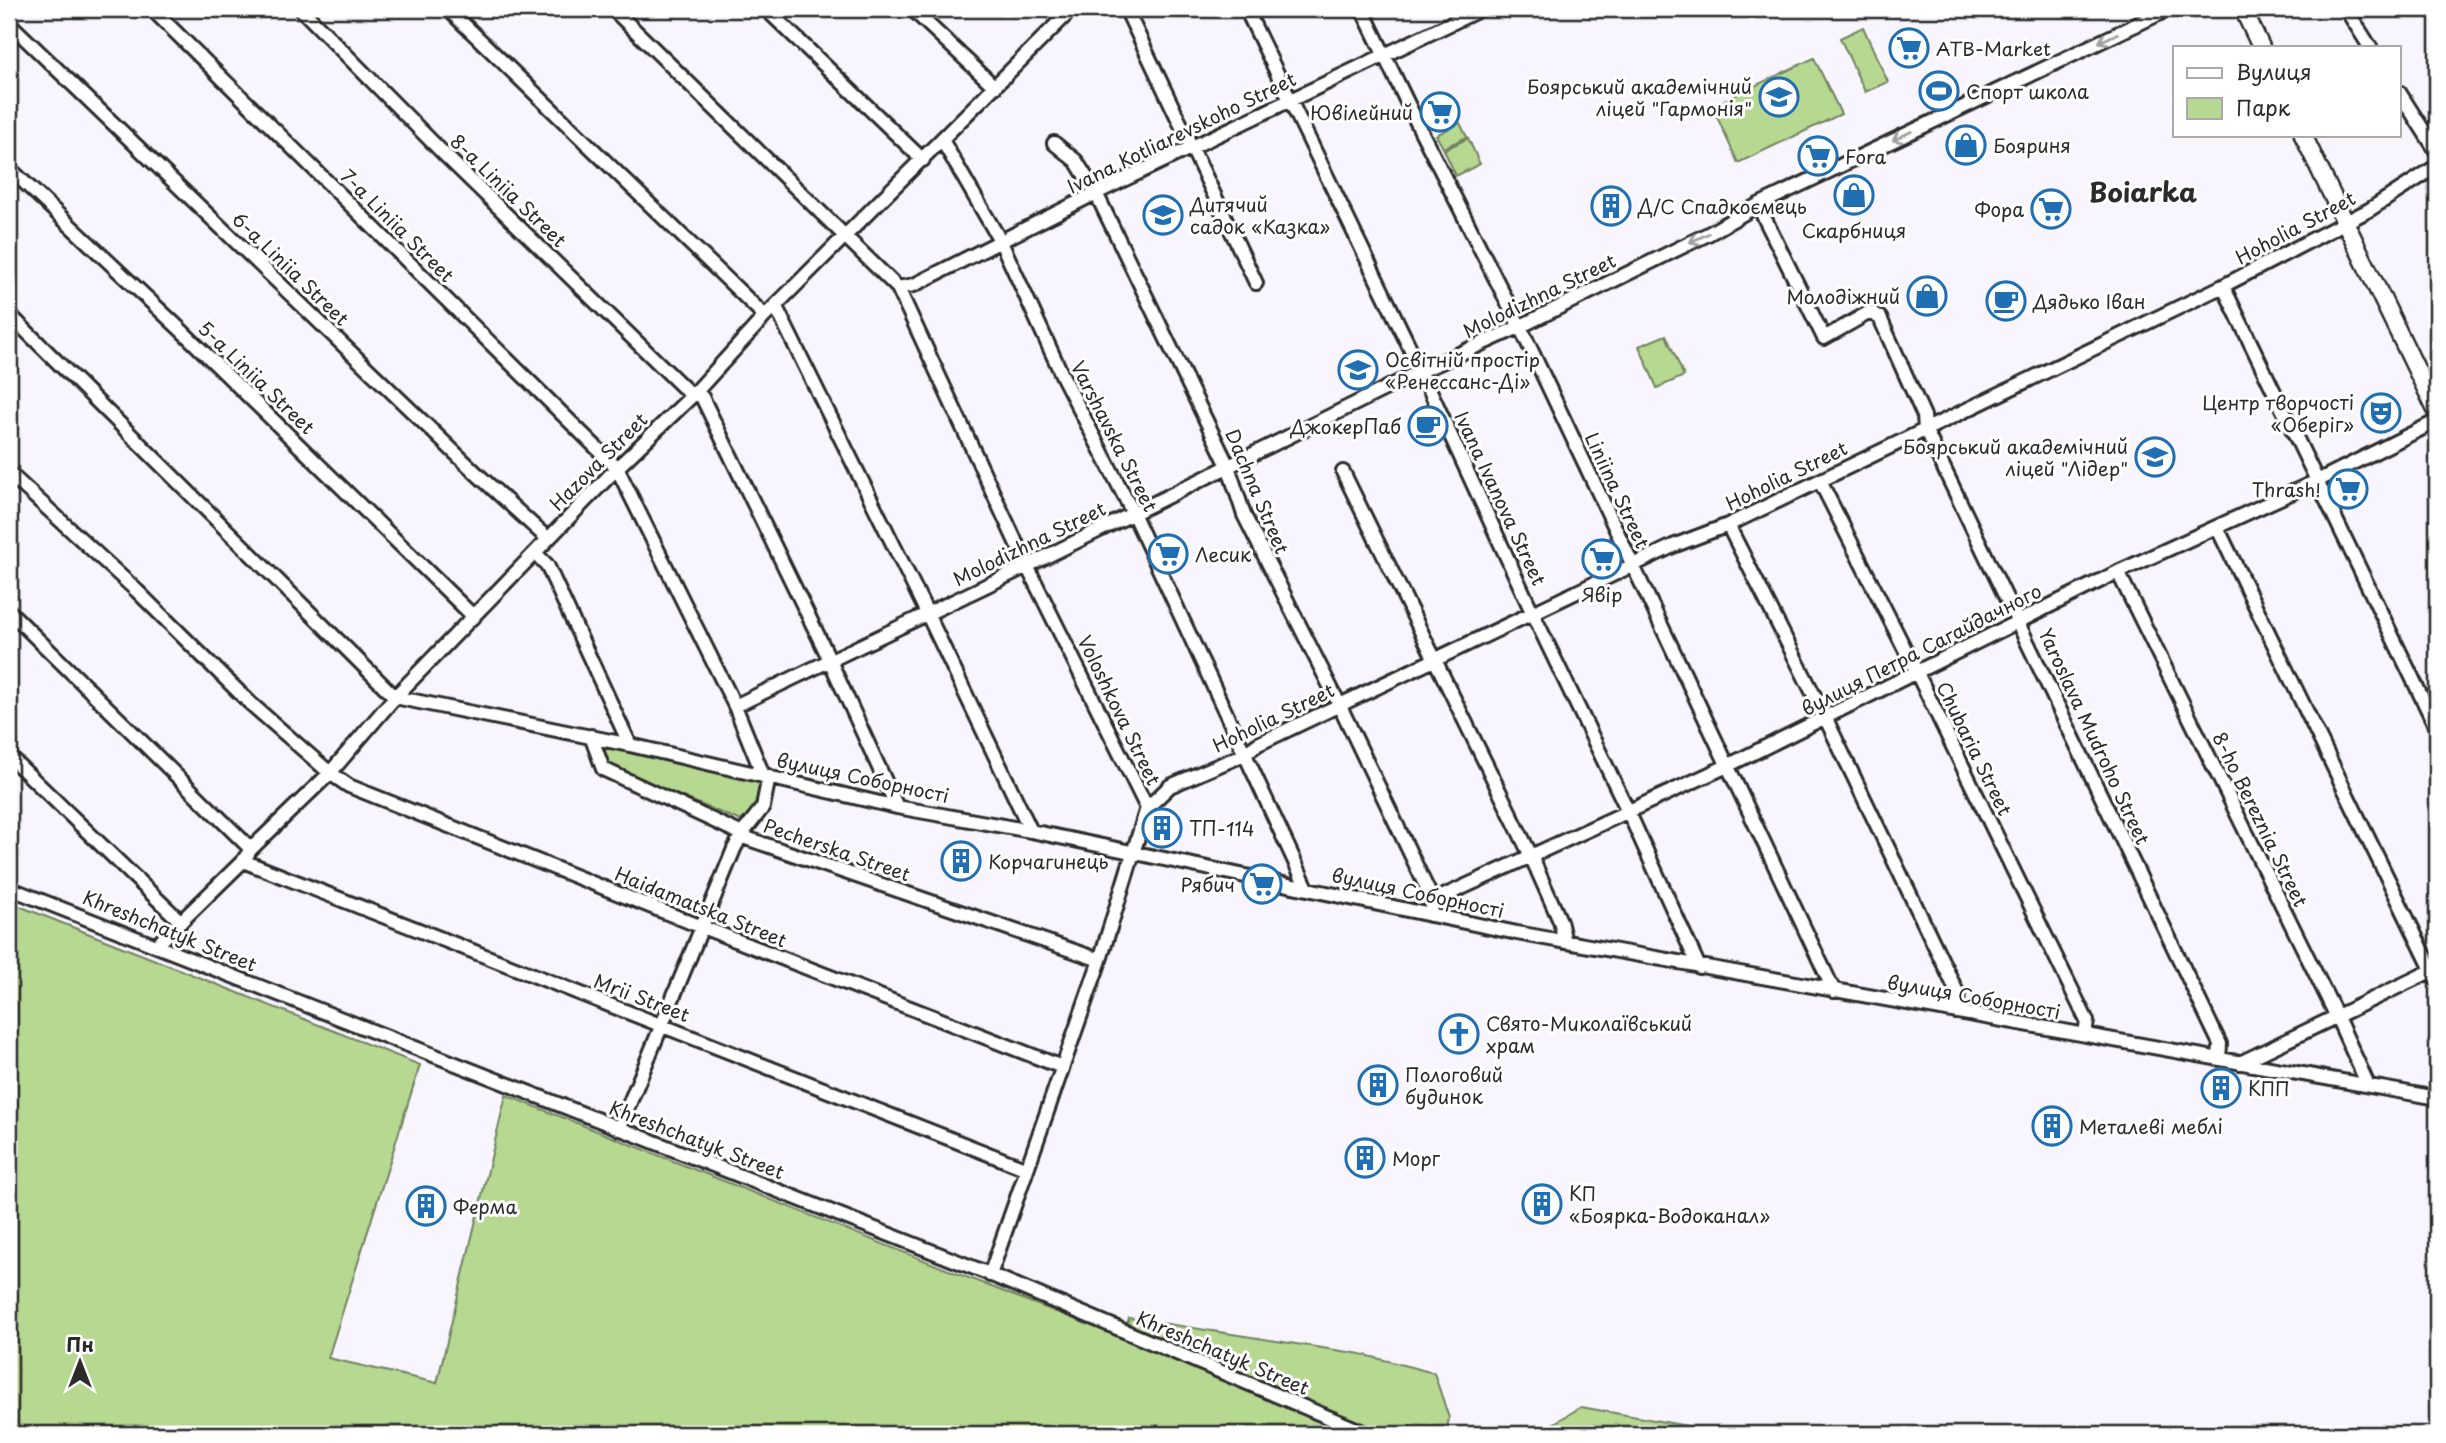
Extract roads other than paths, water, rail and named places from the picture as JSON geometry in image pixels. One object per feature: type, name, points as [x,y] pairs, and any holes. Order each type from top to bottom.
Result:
[{"type":"street","name":"7-a Liniia Street","points":[[152,9],[617,468],[735,706],[766,775]]},
{"type":"street","name":"8-a Liniia Street","points":[[301,9],[569,276],[687,390],[702,397],[830,660],[897,807]]},
{"type":"street","points":[[449,9],[765,316]]},
{"type":"street","name":"Voloshkova Street","points":[[613,9],[898,288],[1027,566],[1147,808],[1100,960],[990,1275]]},
{"type":"street","points":[[766,9],[923,160]]},
{"type":"street","points":[[912,9],[995,87]]},
{"type":"street","points":[[1126,9],[1256,283]]},
{"type":"street","name":"Ivana Ivanova Street","points":[[1246,9],[1421,371],[1699,967]]},
{"type":"street","name":"Liniina Street","points":[[1362,9],[1519,327],[1834,991]]},
{"type":"street","name":"Ivana Kotliarevskoho Street","points":[[898,288],[914,285],[1096,194],[1481,9]]},
{"type":"street","name":"Molodizhna Street","points":[[735,706],[1027,566],[1421,371],[1519,327],[1710,233],[1758,205],[2169,9]]},
{"type":"street","points":[[2243,9],[2261,46]]},
{"type":"street","points":[[2346,9],[2369,46]]},
{"type":"street","name":"Hazova Street","points":[[157,945],[243,861],[251,849],[330,774],[395,697],[617,468],[695,393],[765,316],[995,87],[1065,11]]},
{"type":"street","name":"6-a Liniia Street","points":[[9,23],[476,473],[548,539]]},
{"type":"street","points":[[2400,94],[2437,152]]},
{"type":"street","points":[[2303,136],[2437,412]]},
{"type":"street","name":"Varshavska Street","points":[[943,140],[1001,242],[1063,377],[1133,513],[1307,888]]},
{"type":"street","name":"Dachna Street","points":[[1054,143],[1076,161],[1096,194],[1228,466],[1244,515],[1340,706],[1433,901]]},
{"type":"street","name":"Hoholia Street","points":[[1147,808],[1170,786],[1243,755],[1258,744],[1674,546],[1728,525],[2223,286],[2345,223],[2437,166]]},
{"type":"street","name":"5-a Liniia Street","points":[[9,169],[181,330],[474,617]]},
{"type":"street","name":"Yaroslava Mudroho Street","points":[[1758,205],[1824,338],[1870,312],[1880,318],[1924,416],[1925,429],[2220,1044],[2219,1059]]},
{"type":"street","points":[[2223,286],[2437,729]]},
{"type":"street","points":[[776,307],[1031,831]]},
{"type":"street","points":[[9,314],[395,697]]},
{"type":"street","name":"вулиця Петра Сагайдачного","points":[[1433,901],[1629,813],[1826,719],[2118,572],[2317,481],[2437,421]]},
{"type":"street","points":[[1343,472],[1531,856],[1560,921],[1564,942]]},
{"type":"street","name":"Haidamatska Street","points":[[9,473],[136,591],[250,703],[330,774],[349,786],[1062,1067]]},
{"type":"street","name":"Chubaria Street","points":[[1820,481],[2087,1021],[2085,1034]]},
{"type":"street","points":[[1728,525],[1826,719],[1958,994],[1956,1012]]},
{"type":"street","points":[[2217,527],[2436,973],[2240,1063]]},
{"type":"street","points":[[536,554],[547,565],[630,745]]},
{"type":"street","name":"8-ho Bereznia Street","points":[[2118,572],[2368,1085]]},
{"type":"street","points":[[9,611],[251,849]]},
{"type":"street","name":"вулиця Соборності","points":[[395,697],[591,736],[897,807],[1031,831],[1564,942],[2437,1098]]},
{"type":"street","name":"Pecherska Street","points":[[591,736],[603,769],[746,838],[1100,960]]},
{"type":"street","points":[[9,756],[181,922]]},
{"type":"street","points":[[619,1129],[742,834],[763,807],[766,775]]},
{"type":"street","name":"Mrii Street","points":[[243,861],[1027,1169]]},
{"type":"street","name":"Khreshchatyk Street","points":[[9,888],[990,1275],[1368,1434]]},
{"type":"street","points":[[1430,915],[1433,901]]},
{"type":"place","name":"ATB-Market","points":[[1909,48]]},
{"type":"place","name":"Спорт школа","points":[[1939,91]]},
{"type":"place","name":"Боярський академічний ліцей \"Гармонія\"","points":[[1779,97]]},
{"type":"place","name":"Ювілейний","points":[[1440,112]]},
{"type":"place","name":"Бояриня","points":[[1966,145]]},
{"type":"place","name":"Fora","points":[[1818,156]]},
{"type":"place","name":"Скарбниця","points":[[1854,195]]},
{"type":"place","name":"Д/С Спадкоємець","points":[[1611,206]]},
{"type":"place","name":"Фора","points":[[2051,209]]},
{"type":"place","name":"Дитячий садок «Казка»","points":[[1163,215]]},
{"type":"place","name":"Молодіжний","points":[[1927,296]]},
{"type":"place","name":"Дядько Іван","points":[[2006,301]]},
{"type":"place","name":"Освітній простір «Ренессанс-Ді»","points":[[1358,370]]},
{"type":"place","name":"Центр творчості «Оберіг»","points":[[2381,413]]},
{"type":"place","name":"ДжокерПаб","points":[[1428,426]]},
{"type":"place","name":"Боярський академічний ліцей \"Лідер\"","points":[[2155,457]]},
{"type":"place","name":"Thrash!","points":[[2348,489]]},
{"type":"place","name":"Лесик","points":[[1168,554]]},
{"type":"place","name":"Явір","points":[[1602,559]]},
{"type":"place","name":"ТП-114","points":[[1162,828]]},
{"type":"place","name":"Корчагинець","points":[[961,861]]},
{"type":"place","name":"Рябич","points":[[1262,884]]},
{"type":"place","name":"Свято-Миколаївський храм","points":[[1459,1034]]},
{"type":"place","name":"Пологовий будинок","points":[[1378,1085]]},
{"type":"place","name":"КПП","points":[[2221,1088]]},
{"type":"place","name":"Металеві меблі","points":[[2052,1126]]},
{"type":"place","name":"Морг","points":[[1365,1158]]},
{"type":"place","name":"КП «Боярка-Водоканал»","points":[[1542,1204]]},
{"type":"place","name":"Ферма","points":[[426,1206]]},
{"type":"district","name":"Boiarka","points":[[2143,191]]}]
